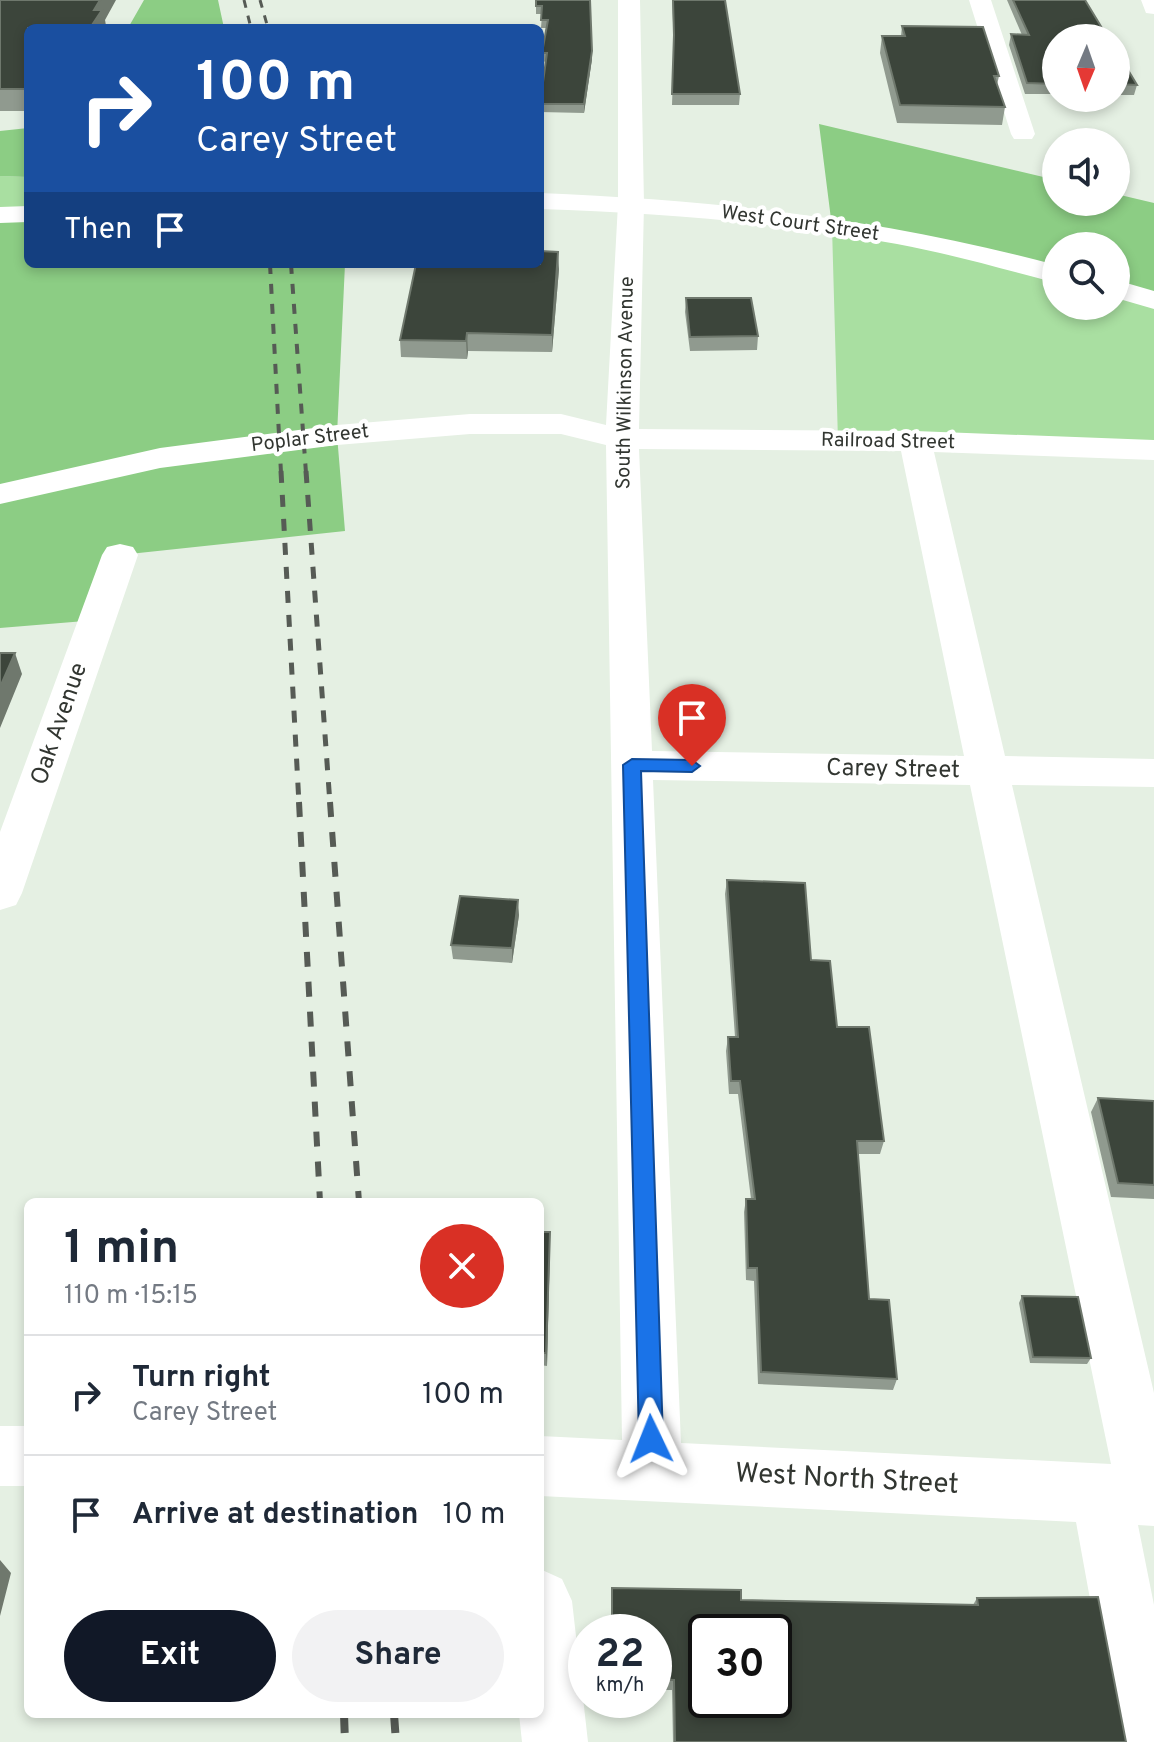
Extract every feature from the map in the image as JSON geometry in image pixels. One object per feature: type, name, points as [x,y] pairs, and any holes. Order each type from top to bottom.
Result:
[{"type":"street","name":"South Wilkinson Avenue","points":[[629,0],[631,204],[622,439],[652,1469]]},
{"type":"street","points":[[1152,0],[1154,8]]},
{"type":"street","points":[[975,1],[1023,134]]},
{"type":"street","name":"West Court Street","points":[[544,201],[631,204],[888,236],[944,245],[1042,270]]},
{"type":"street","points":[[0,215],[24,214]]},
{"type":"street","points":[[1130,293],[1154,300]]},
{"type":"street","name":"Poplar Street","points":[[0,494],[160,458],[337,435],[470,424],[561,424],[622,439]]},
{"type":"street","name":"Railroad Street","points":[[622,439],[915,441],[1154,450]]},
{"type":"street","points":[[915,441],[990,771],[1134,1495],[1149,1742]]},
{"type":"street","name":"Oak Avenue","points":[[0,893],[120,555]]},
{"type":"street","name":"Carey Street","points":[[632,765],[1154,773]]},
{"type":"street","points":[[0,1456],[24,1456]]},
{"type":"street","name":"West North Street","points":[[544,1466],[1134,1495]]},
{"type":"street","points":[[544,1639],[555,1742]]},
{"type":"green space","points":[[144,0],[218,0],[223,24],[130,24]]},
{"type":"green space","points":[[819,124],[1042,177],[1042,216],[1130,216],[1130,197],[1154,203],[1154,300],[1130,293],[1130,232],[1042,232],[1042,271],[832,227]]},
{"type":"green space","points":[[24,128],[24,177],[0,176],[0,131]]},
{"type":"green space","points":[[0,176],[24,177],[24,214],[0,215]]},
{"type":"green space","points":[[24,214],[24,268],[345,268],[337,435],[345,531],[120,555],[97,620],[0,628],[0,215]]},
{"type":"green space","points":[[832,227],[1042,271],[1042,320],[1130,320],[1130,293],[1154,300],[1154,450],[838,441]]},
{"type":"building","points":[[0,0],[100,0],[94,10],[102,10],[93,24],[24,24],[24,89],[0,89]]},
{"type":"building","points":[[536,0],[590,0],[592,51],[584,104],[544,104],[547,53],[544,53],[544,42],[548,20],[541,20],[542,6],[536,6]]},
{"type":"building","points":[[673,0],[725,0],[740,94],[672,94]]},
{"type":"building","points":[[1013,0],[1085,0],[1100,24],[1042,24],[1042,84],[1027,83],[1011,34],[1029,35]]},
{"type":"building","points":[[902,26],[983,27],[999,76],[994,76],[1005,107],[900,105],[882,36],[905,36]]},
{"type":"building","points":[[544,251],[558,252],[552,335],[467,333],[466,341],[400,340],[415,268],[544,268]]},
{"type":"building","points":[[686,298],[751,298],[758,336],[690,337]]},
{"type":"building","points":[[0,653],[15,653],[0,687]]},
{"type":"building","points":[[727,880],[805,883],[811,960],[830,961],[837,1027],[869,1027],[884,1141],[857,1141],[869,1299],[889,1300],[897,1379],[761,1372],[757,1268],[748,1268],[746,1199],[755,1199],[740,1081],[731,1081],[728,1037],[738,1037]]},
{"type":"building","points":[[460,896],[518,900],[512,948],[451,945]]},
{"type":"building","points":[[1098,1098],[1154,1101],[1154,1185],[1118,1183]]},
{"type":"building","points":[[544,1232],[550,1232],[546,1353]]},
{"type":"building","points":[[1022,1296],[1078,1297],[1091,1358],[1033,1357]]},
{"type":"building","points":[[612,1588],[741,1590],[741,1600],[978,1605],[977,1598],[1098,1597],[1126,1742],[675,1742],[672,1614],[612,1614]]},
{"type":"railway","points":[[244,0],[250,24]]},
{"type":"railway","points":[[260,0],[267,24]]},
{"type":"railway","points":[[270,268],[281,473]]},
{"type":"railway","points":[[291,268],[306,473]]},
{"type":"railway","points":[[281,471],[299,804]]},
{"type":"railway","points":[[306,471],[330,804]]},
{"type":"railway","points":[[299,802],[320,1198]]},
{"type":"railway","points":[[330,802],[359,1198]]},
{"type":"railway","points":[[344,1718],[345,1742]]},
{"type":"railway","points":[[394,1718],[396,1742]]},
{"type":"route","points":[[651,1439],[632,765],[692,766]]}]
